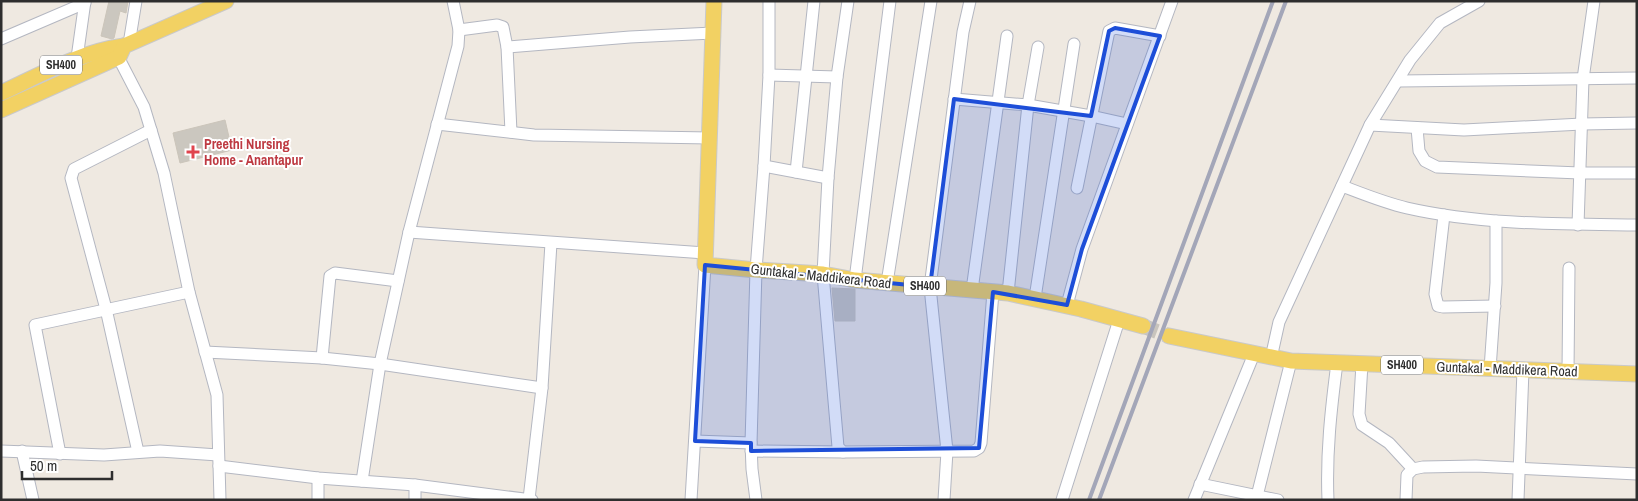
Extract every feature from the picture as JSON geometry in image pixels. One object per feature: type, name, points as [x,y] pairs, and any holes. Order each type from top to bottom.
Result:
[{"type":"main road","name":"SH400","points":[[1,110],[121,48],[226,1]]},
{"type":"main road","points":[[705,259],[714,1]]},
{"type":"main road","name":"SH400","points":[[1,93],[78,58],[121,48]]},
{"type":"main road","name":"Guntakal - Maddikera Road","points":[[705,259],[756,270],[823,274],[855,280],[972,290],[1035,298],[1143,326]]},
{"type":"main road","name":"Guntakal - Maddikera Road","points":[[1169,336],[1291,361],[1637,374]]},
{"type":"street","points":[[136,1],[121,48],[144,107],[164,173],[189,292],[218,395],[220,500]]},
{"type":"street","points":[[362,481],[380,364],[398,281],[458,46],[459,30],[453,1]]},
{"type":"street","points":[[756,500],[752,478],[751,447],[756,270],[769,75],[769,1]]},
{"type":"street","points":[[796,172],[814,1]]},
{"type":"street","points":[[843,452],[838,447],[823,274],[828,178],[837,77],[848,1]]},
{"type":"street","points":[[855,280],[890,1]]},
{"type":"street","points":[[887,283],[931,1]]},
{"type":"street","points":[[944,500],[947,451],[930,287],[963,32],[970,1]]},
{"type":"street","points":[[1067,305],[1082,248],[1172,1]]},
{"type":"street","points":[[1271,358],[1279,322],[1370,125],[1399,81],[1410,60],[1440,23],[1479,1]]},
{"type":"street","points":[[1578,224],[1584,79],[1594,1]]},
{"type":"street","points":[[1,39],[85,2]]},
{"type":"street","points":[[78,58],[85,2]]},
{"type":"street","points":[[459,30],[497,25],[504,30],[507,47],[510,132]]},
{"type":"street","points":[[1077,188],[1109,31],[1115,28],[1160,36]]},
{"type":"street","points":[[507,47],[630,36],[713,33]]},
{"type":"street","points":[[972,290],[1007,36]]},
{"type":"street","points":[[1035,298],[1074,44]]},
{"type":"street","points":[[695,441],[751,447],[843,452],[947,451],[974,450],[979,448],[1000,293],[1038,47]]},
{"type":"street","points":[[769,75],[837,77]]},
{"type":"street","points":[[1399,81],[1637,78]]},
{"type":"street","points":[[954,99],[1028,105],[1127,124]]},
{"type":"street","points":[[1370,125],[1464,130],[1637,123]]},
{"type":"street","points":[[437,124],[534,135],[710,138]]},
{"type":"street","points":[[1417,128],[1419,151],[1425,161],[1437,166],[1580,173],[1637,173]]},
{"type":"street","points":[[138,452],[106,309],[71,178],[74,169],[151,130]]},
{"type":"street","points":[[764,166],[828,178]]},
{"type":"street","points":[[1342,186],[1405,208],[1444,215],[1496,221],[1637,226]]},
{"type":"street","points":[[1444,215],[1435,294],[1438,306],[1495,306]]},
{"type":"street","points":[[1490,368],[1495,306],[1496,221]]},
{"type":"street","points":[[409,232],[551,242],[705,259],[691,500]]},
{"type":"street","points":[[1,451],[104,455],[160,451],[318,478],[415,485],[531,500],[542,388],[551,242]]},
{"type":"street","points":[[1568,372],[1569,268]]},
{"type":"street","points":[[322,358],[330,276],[335,273],[398,281]]},
{"type":"street","points":[[60,454],[35,325],[189,292]]},
{"type":"street","points":[[1062,500],[1119,320]]},
{"type":"street","points":[[206,352],[322,358],[380,364],[542,388]]},
{"type":"street","points":[[1194,500],[1254,354]]},
{"type":"street","points":[[1256,498],[1291,361]]},
{"type":"street","points":[[1328,500],[1327,475],[1330,421],[1337,363]]},
{"type":"street","points":[[1362,364],[1358,414],[1362,425],[1390,443],[1413,468]]},
{"type":"street","points":[[1518,500],[1523,370]]},
{"type":"street","points":[[22,451],[33,500]]},
{"type":"street","points":[[1406,500],[1407,475],[1413,468],[1423,466],[1476,466],[1637,474]]},
{"type":"street","points":[[318,478],[318,500]]},
{"type":"street","points":[[1200,484],[1256,498],[1278,500]]},
{"type":"street","points":[[415,485],[415,500]]},
{"type":"highlighted area","points":[[1115,28],[1160,36],[1082,249],[1067,305],[993,292],[979,448],[751,451],[751,443],[695,441],[705,265],[930,287],[954,99],[1091,116],[1109,31]]},
{"type":"building","points":[[109,1],[128,1],[126,13],[120,11],[114,38],[112,39],[101,36]]},
{"type":"building","points":[[225,120],[232,150],[180,163],[173,133]]},
{"type":"building","points":[[832,288],[855,289],[855,321],[835,321]]},
{"type":"tunnel","points":[[1143,326],[1169,336]]},
{"type":"railway","points":[[1089,500],[1273,1]]},
{"type":"railway","points":[[1099,500],[1286,1]]},
{"type":"place","name":"Preethi Nursing Home - Anantapur","points":[[193,152]]}]
